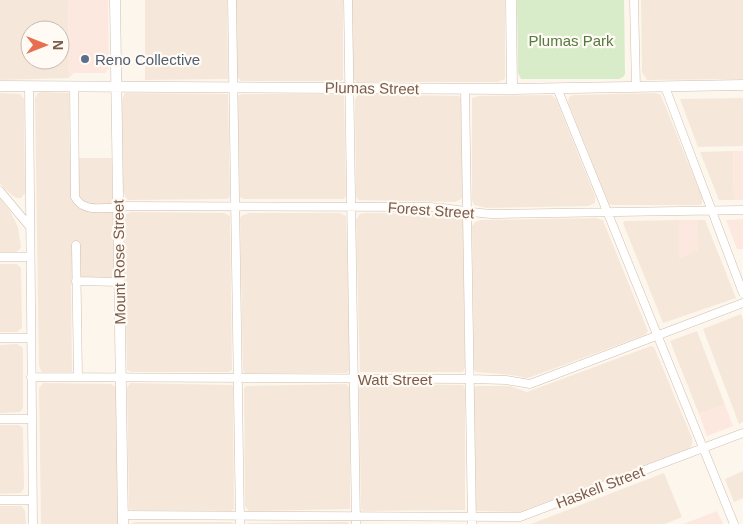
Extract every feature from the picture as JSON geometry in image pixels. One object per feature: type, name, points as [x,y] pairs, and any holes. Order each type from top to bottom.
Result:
[{"type":"street","name":"Mount Rose Street","points":[[115,0],[123,520]]},
{"type":"street","points":[[232,0],[240,520]]},
{"type":"street","points":[[348,0],[356,520]]},
{"type":"street","points":[[510,0],[512,89]]},
{"type":"street","points":[[634,0],[636,86]]},
{"type":"street","name":"Plumas Street","points":[[0,86],[512,89],[743,85]]},
{"type":"street","points":[[29,86],[33,524]]},
{"type":"street","name":"Forest Street","points":[[74,86],[75,197],[86,208],[235,206],[430,207],[498,214],[743,210]]},
{"type":"street","points":[[665,86],[743,293]]},
{"type":"street","points":[[557,88],[734,524]]},
{"type":"street","points":[[465,89],[472,520]]},
{"type":"street","points":[[0,191],[30,227]]},
{"type":"street","points":[[76,245],[78,377]]},
{"type":"street","points":[[0,257],[30,257]]},
{"type":"street","points":[[76,281],[119,282]]},
{"type":"street","name":"Watt Street","points":[[31,377],[470,378],[533,384],[743,304]]},
{"type":"street","points":[[0,338],[30,338]]},
{"type":"street","points":[[0,419],[31,419]]},
{"type":"street","name":"Haskell Street","points":[[123,520],[472,520],[524,517],[743,433]]},
{"type":"street","points":[[0,500],[32,500]]},
{"type":"shaded area","points":[[0,0],[68,0],[68,20],[20,20],[20,70],[69,70],[69,78],[0,80]]},
{"type":"shaded area","points":[[68,0],[108,0],[109,68],[105,73],[74,73],[69,78],[70,20],[68,20]]},
{"type":"shaded area","points":[[145,0],[227,0],[228,79],[145,80]]},
{"type":"shaded area","points":[[236,0],[343,0],[343,80],[241,81],[237,76]]},
{"type":"shaded area","points":[[352,0],[505,0],[505,79],[498,82],[356,82],[353,76]]},
{"type":"shaded area","points":[[641,0],[743,0],[743,79],[647,80],[642,72]]},
{"type":"shaded area","points":[[0,93],[20,94],[24,99],[25,193],[21,198],[12,195],[0,184]]},
{"type":"shaded area","points":[[38,93],[69,93],[70,158],[112,158],[114,284],[71,285],[72,372],[42,372],[39,366],[35,98]]},
{"type":"shaded area","points":[[125,93],[228,94],[229,198],[128,200],[126,198],[123,190],[122,99]]},
{"type":"shaded area","points":[[656,93],[661,95],[702,197],[702,204],[609,204],[568,102],[569,97],[573,95]]},
{"type":"shaded area","points":[[243,94],[344,95],[345,198],[243,199],[240,197],[237,98]]},
{"type":"shaded area","points":[[358,94],[459,96],[461,99],[463,196],[461,199],[455,202],[359,200],[357,198],[355,100]]},
{"type":"shaded area","points":[[551,95],[556,99],[595,196],[595,203],[588,206],[487,208],[474,205],[472,200],[472,98],[479,96]]},
{"type":"shaded area","points":[[743,98],[743,146],[698,147],[680,99]]},
{"type":"shaded area","points":[[733,151],[734,200],[719,200],[700,152]]},
{"type":"shaded area","points":[[733,151],[743,151],[743,200],[734,200]]},
{"type":"shaded area","points":[[0,198],[10,211],[18,227],[21,247],[16,252],[0,252]]},
{"type":"shaded area","points":[[131,212],[224,213],[230,216],[232,370],[229,372],[131,372],[127,370],[124,218],[125,215]]},
{"type":"shaded area","points":[[249,213],[340,213],[346,216],[350,369],[347,373],[245,373],[243,371],[240,220],[241,216]]},
{"type":"shaded area","points":[[360,214],[452,214],[461,217],[463,221],[465,367],[463,372],[360,372],[356,220]]},
{"type":"shaded area","points":[[596,218],[603,220],[648,331],[645,335],[531,377],[476,372],[474,370],[472,226],[475,222],[481,220]]},
{"type":"shaded area","points":[[743,219],[743,249],[737,249],[726,220]]},
{"type":"shaded area","points":[[679,220],[679,259],[693,251],[698,251],[697,220],[705,220],[736,298],[663,323],[623,223],[625,221]]},
{"type":"shaded area","points":[[679,220],[697,220],[698,251],[693,251],[679,260]]},
{"type":"shaded area","points":[[0,264],[17,264],[21,268],[22,327],[17,332],[0,332]]},
{"type":"shaded area","points":[[741,314],[743,320],[743,422],[739,424],[703,329]]},
{"type":"shaded area","points":[[697,331],[725,405],[699,414],[670,341]]},
{"type":"shaded area","points":[[17,344],[23,349],[23,408],[20,412],[0,413],[0,345]]},
{"type":"shaded area","points":[[651,346],[654,347],[692,438],[690,448],[520,512],[477,511],[474,389],[476,386],[510,386],[527,392]]},
{"type":"shaded area","points":[[43,383],[111,384],[116,387],[118,524],[41,524],[39,388]]},
{"type":"shaded area","points":[[130,383],[232,385],[234,509],[231,511],[129,509],[127,388]]},
{"type":"shaded area","points":[[346,384],[350,388],[350,509],[249,511],[245,506],[244,388],[246,386]]},
{"type":"shaded area","points":[[362,384],[463,385],[465,388],[465,510],[363,511],[361,509],[359,389]]},
{"type":"shaded area","points":[[725,405],[733,426],[707,436],[699,414]]},
{"type":"shaded area","points":[[0,425],[19,425],[23,428],[24,488],[21,493],[0,494]]},
{"type":"shaded area","points":[[743,471],[743,498],[734,502],[725,479]]},
{"type":"shaded area","points":[[664,473],[682,517],[665,524],[531,524]]},
{"type":"shaded area","points":[[0,506],[22,506],[25,511],[26,524],[0,524]]},
{"type":"shaded area","points":[[717,511],[723,524],[683,524],[715,512]]},
{"type":"shaded area","points":[[135,522],[231,522],[235,524],[131,524]]},
{"type":"shaded area","points":[[347,522],[350,524],[246,524],[249,523]]},
{"type":"green space","name":"Plumas Park","points":[[517,0],[624,0],[625,74],[623,77],[619,79],[521,79],[518,73]]},
{"type":"place","name":"Reno Collective","points":[[85,59]]}]
